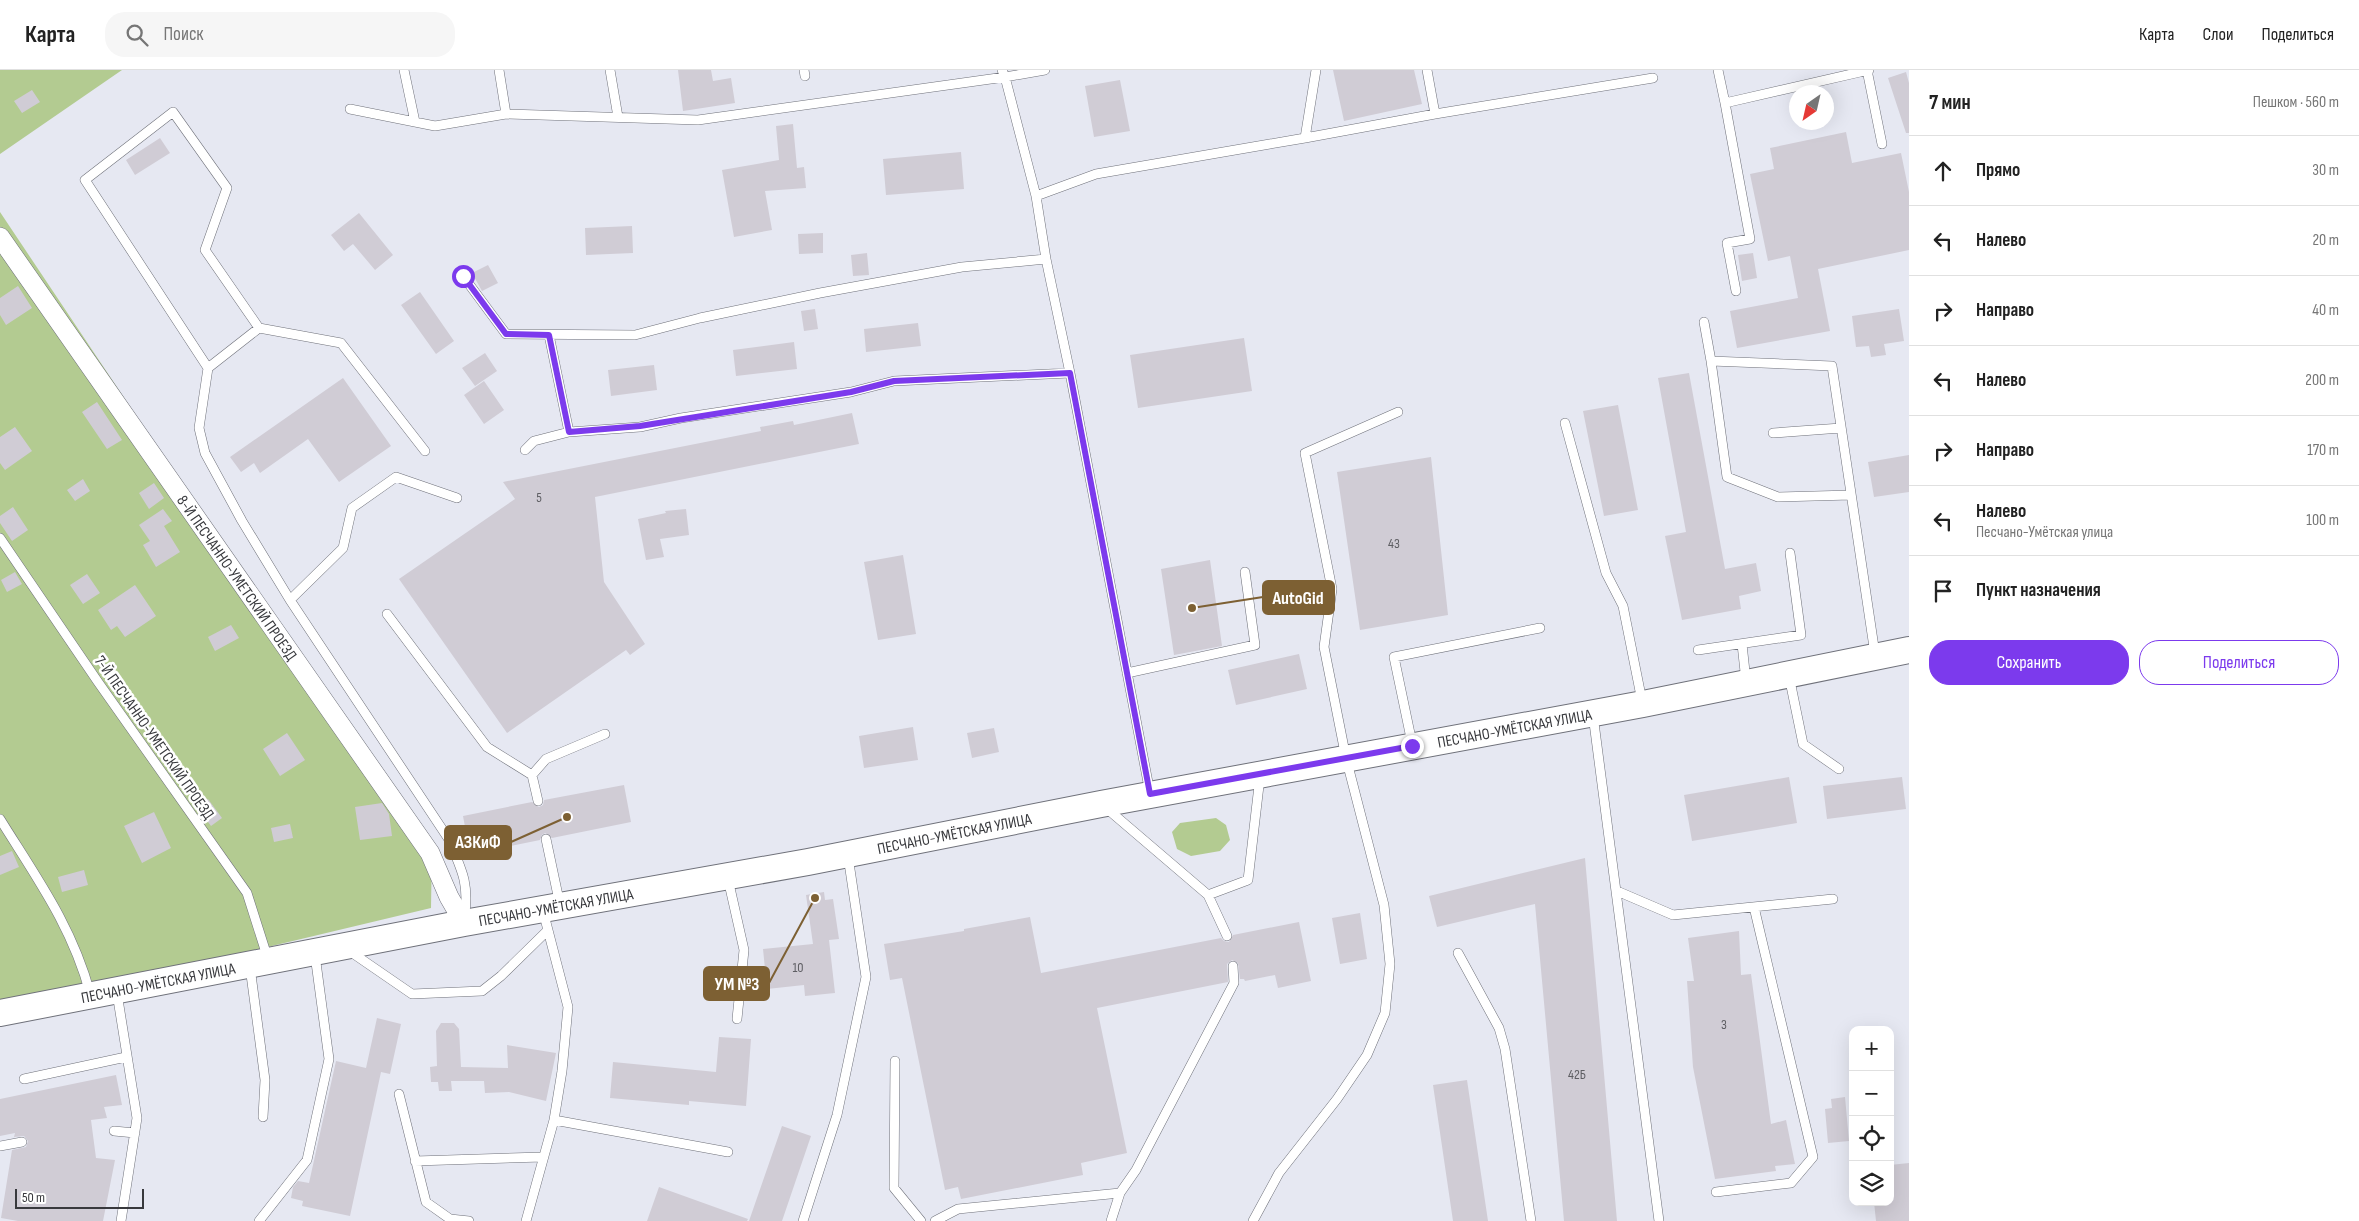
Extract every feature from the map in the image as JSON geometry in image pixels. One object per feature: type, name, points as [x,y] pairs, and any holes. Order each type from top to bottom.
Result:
[{"type":"main road","name":"ПЕСЧАНО-УМЁТСКАЯ УЛИЦА","points":[[0,1013],[464,923],[550,915],[727,877],[1150,794],[1643,704],[1909,650]]},
{"type":"street","name":"8-Й ПЕСЧАННО-УМЕТСКИЙ ПРОЕЗД","points":[[0,237],[430,853],[449,897],[464,923]]},
{"type":"lane","points":[[404,70],[415,122]]},
{"type":"lane","points":[[499,70],[506,114]]},
{"type":"lane","points":[[610,70],[618,117]]},
{"type":"lane","points":[[350,109],[435,126],[506,114],[698,120],[1004,74],[1045,70]]},
{"type":"lane","points":[[1304,138],[1316,70]]},
{"type":"lane","points":[[1427,70],[1435,114]]},
{"type":"lane","points":[[1718,70],[1750,239],[1727,244],[1736,291]]},
{"type":"lane","points":[[1725,103],[1868,70],[1882,144]]},
{"type":"lane","points":[[1004,74],[1036,196],[1046,259],[1070,373],[1150,794]]},
{"type":"lane","points":[[1036,196],[1096,174],[1435,114],[1653,78]]},
{"type":"lane","points":[[425,451],[341,343],[259,328],[204,250],[227,188],[172,112],[85,180],[208,368],[199,428],[205,454],[242,521],[290,600],[448,838],[465,877],[467,900],[464,923]]},
{"type":"lane","points":[[463,276],[506,334],[635,335],[700,318],[820,293],[962,267],[1046,259]]},
{"type":"lane","points":[[1704,322],[1728,477],[1778,497],[1851,495]]},
{"type":"lane","points":[[208,368],[259,328]]},
{"type":"lane","points":[[549,335],[569,432]]},
{"type":"lane","points":[[1711,361],[1832,366],[1875,657]]},
{"type":"lane","points":[[525,450],[534,441],[569,432],[640,426],[851,392],[894,381],[1070,373]]},
{"type":"lane","points":[[1252,1221],[1279,1173],[1337,1099],[1367,1055],[1385,1012],[1390,964],[1384,905],[1346,758],[1324,647],[1332,589],[1305,453],[1398,412]]},
{"type":"lane","points":[[1565,423],[1606,573],[1623,606],[1643,704]]},
{"type":"lane","points":[[1773,433],[1841,428]]},
{"type":"lane","points":[[290,600],[343,548],[352,508],[396,477],[456,498]]},
{"type":"lane","name":"7-Й ПЕСЧАННО-УМЕТСКИЙ ПРОЕЗД","points":[[0,538],[98,682],[247,893],[259,963],[264,1080],[263,1117]]},
{"type":"lane","points":[[1698,650],[1800,635],[1790,553]]},
{"type":"lane","points":[[1127,672],[1255,645],[1245,572]]},
{"type":"lane","points":[[387,614],[487,747],[532,775],[538,801]]},
{"type":"lane","points":[[1412,746],[1394,657],[1540,628]]},
{"type":"lane","points":[[1742,644],[1746,682]]},
{"type":"lane","points":[[1789,674],[1803,744],[1839,769]]},
{"type":"lane","points":[[1592,712],[1659,1221]]},
{"type":"lane","points":[[532,775],[546,759],[605,734]]},
{"type":"lane","points":[[1208,895],[1248,880],[1260,774]]},
{"type":"lane","points":[[1101,804],[1208,895],[1227,936]]},
{"type":"lane","points":[[0,819],[64,922],[84,970],[91,996]]},
{"type":"lane","points":[[526,1221],[554,1120],[562,1071],[568,1007],[550,915],[546,839]]},
{"type":"lane","points":[[803,1221],[837,1115],[866,977],[848,854]]},
{"type":"lane","points":[[727,877],[744,950],[737,1019]]},
{"type":"lane","points":[[1617,891],[1674,914],[1833,899]]},
{"type":"lane","points":[[1716,1192],[1791,1183],[1813,1157],[1754,907]]},
{"type":"lane","points":[[343,946],[412,994],[482,991],[502,976],[550,915]]},
{"type":"lane","points":[[259,1221],[307,1160],[329,1059],[315,952]]},
{"type":"lane","points":[[1458,953],[1498,1028],[1505,1049],[1530,1221]]},
{"type":"lane","points":[[1111,1221],[1120,1193],[1136,1170],[1234,983],[1232,966]]},
{"type":"lane","points":[[117,990],[137,1118],[121,1221]]},
{"type":"lane","points":[[24,1079],[126,1057]]},
{"type":"lane","points":[[895,1061],[894,1188],[921,1221]]},
{"type":"lane","points":[[399,1094],[426,1202],[450,1219],[469,1221]]},
{"type":"lane","points":[[554,1120],[728,1152]]},
{"type":"lane","points":[[114,1131],[135,1133]]},
{"type":"lane","points":[[0,1146],[22,1142]]},
{"type":"lane","points":[[415,1161],[543,1157]]},
{"type":"lane","points":[[935,1221],[958,1209],[1120,1193]]},
{"type":"green space","points":[[0,70],[122,70],[0,154]]},
{"type":"green space","points":[[0,212],[165,459],[432,845],[431,908],[159,973],[0,1004]]},
{"type":"green space","points":[[1216,818],[1226,825],[1230,840],[1220,851],[1191,856],[1177,849],[1172,832],[1180,823]]},
{"type":"building","points":[[678,70],[711,70],[713,81],[731,78],[735,103],[683,111]]},
{"type":"building","points":[[1333,70],[1414,70],[1422,104],[1344,121]]},
{"type":"building","points":[[1906,72],[1909,83],[1909,133],[1906,133],[1888,78]]},
{"type":"building","points":[[1120,80],[1130,131],[1094,137],[1085,86]]},
{"type":"building","points":[[32,90],[40,102],[22,113],[14,101]]},
{"type":"building","points":[[793,124],[797,168],[804,167],[806,188],[765,191],[772,230],[734,237],[722,170],[779,160],[776,126]]},
{"type":"building","points":[[1846,132],[1852,163],[1901,153],[1909,192],[1909,250],[1818,269],[1830,331],[1737,348],[1730,311],[1798,298],[1790,256],[1768,261],[1750,174],[1774,169],[1770,148]]},
{"type":"building","points":[[160,138],[170,153],[135,175],[126,160]]},
{"type":"building","points":[[961,152],[964,189],[886,195],[883,159]]},
{"type":"building","points":[[359,213],[393,255],[375,270],[353,244],[344,251],[331,235]]},
{"type":"building","points":[[632,226],[633,253],[586,255],[585,228]]},
{"type":"building","points":[[823,233],[823,253],[799,254],[798,234]]},
{"type":"building","points":[[867,253],[869,275],[853,276],[851,255]]},
{"type":"building","points":[[1753,253],[1757,278],[1742,281],[1738,255]]},
{"type":"building","points":[[488,265],[498,283],[482,291],[472,273]]},
{"type":"building","points":[[18,286],[32,308],[6,325],[0,315],[0,298]]},
{"type":"building","points":[[420,292],[454,341],[436,354],[401,305]]},
{"type":"building","points":[[815,309],[818,329],[804,331],[801,311]]},
{"type":"building","points":[[1899,309],[1904,341],[1884,344],[1886,355],[1871,357],[1869,346],[1856,347],[1852,316]]},
{"type":"building","points":[[918,323],[921,346],[866,352],[864,329]]},
{"type":"building","points":[[1244,338],[1252,391],[1138,408],[1130,355]]},
{"type":"building","points":[[794,342],[797,369],[736,376],[733,350]]},
{"type":"building","points":[[485,353],[497,371],[475,386],[462,368]]},
{"type":"building","points":[[654,365],[657,390],[611,396],[608,370]]},
{"type":"building","points":[[1689,373],[1725,569],[1756,563],[1761,591],[1739,596],[1741,609],[1682,620],[1665,536],[1686,532],[1658,378]]},
{"type":"building","points":[[343,378],[391,446],[339,482],[308,439],[260,473],[254,463],[241,472],[230,457]]},
{"type":"building","points":[[484,381],[504,410],[484,424],[464,395]]},
{"type":"building","points":[[97,402],[122,440],[107,449],[82,412]]},
{"type":"building","points":[[1618,405],[1638,510],[1604,516],[1583,411]]},
{"type":"building","points":[[852,413],[859,444],[595,497],[604,582],[645,644],[630,655],[626,650],[507,733],[399,579],[515,499],[503,482],[761,431],[760,427],[793,421],[794,425]]},
{"type":"building","points":[[15,427],[32,451],[5,470],[0,463],[0,437]]},
{"type":"building","points":[[1909,455],[1909,492],[1874,497],[1868,462]]},
{"type":"building","points":[[1431,457],[1448,615],[1360,630],[1337,472]]},
{"type":"building","points":[[83,479],[90,491],[75,501],[67,490]]},
{"type":"building","points":[[154,483],[164,498],[149,509],[139,493]]},
{"type":"building","points":[[13,507],[28,530],[12,541],[0,523],[0,516]]},
{"type":"building","points":[[163,509],[172,521],[164,526],[180,552],[156,567],[143,545],[150,541],[139,525]]},
{"type":"building","points":[[686,509],[689,535],[660,539],[664,557],[646,560],[638,519],[666,513],[665,511]]},
{"type":"building","points":[[903,555],[916,634],[878,640],[864,562]]},
{"type":"building","points":[[1210,560],[1222,646],[1174,655],[1161,569]]},
{"type":"building","points":[[15,572],[22,584],[7,592],[1,580]]},
{"type":"building","points":[[87,574],[100,593],[83,604],[70,585]]},
{"type":"building","points":[[135,585],[156,616],[125,637],[117,626],[111,630],[98,610]]},
{"type":"building","points":[[231,625],[239,638],[215,651],[208,637]]},
{"type":"building","points":[[1299,654],[1307,689],[1236,705],[1228,670]]},
{"type":"building","points":[[913,727],[918,760],[864,768],[859,736]]},
{"type":"building","points":[[994,728],[999,752],[972,758],[967,733]]},
{"type":"building","points":[[287,733],[305,760],[280,776],[263,749]]},
{"type":"building","points":[[1789,777],[1797,823],[1692,841],[1684,795]]},
{"type":"building","points":[[1902,777],[1906,809],[1827,819],[1823,786]]},
{"type":"building","points":[[624,785],[631,822],[552,838],[545,833],[540,840],[470,854],[463,816],[532,802],[539,807],[543,805],[544,800]]},
{"type":"building","points":[[208,799],[222,818],[211,826],[197,807]]},
{"type":"building","points":[[382,803],[389,814],[392,836],[360,840],[355,807]]},
{"type":"building","points":[[154,812],[171,848],[142,863],[124,826]]},
{"type":"building","points":[[290,824],[293,838],[274,842],[271,828]]},
{"type":"building","points":[[12,851],[19,867],[0,875],[0,856]]},
{"type":"building","points":[[1585,858],[1617,1221],[1564,1221],[1535,904],[1437,927],[1429,896]]},
{"type":"building","points":[[84,870],[88,885],[62,892],[58,877]]},
{"type":"building","points":[[824,892],[825,900],[833,899],[839,939],[829,940],[835,993],[805,996],[804,985],[767,989],[763,949],[813,944],[806,895]]},
{"type":"building","points":[[1360,913],[1367,959],[1340,964],[1332,918]]},
{"type":"building","points":[[1030,917],[1041,973],[1221,938],[1229,942],[1233,935],[1299,922],[1311,981],[1278,988],[1275,975],[1245,981],[1240,979],[1238,963],[1232,960],[1227,964],[1228,982],[1097,1008],[1127,1153],[1081,1163],[1083,1175],[961,1199],[958,1187],[945,1190],[902,978],[890,980],[884,944],[964,931],[964,929]]},
{"type":"building","points":[[1739,931],[1741,975],[1751,974],[1771,1124],[1786,1120],[1795,1164],[1775,1166],[1776,1171],[1715,1179],[1693,1067],[1687,981],[1694,981],[1688,938]]},
{"type":"building","points":[[377,1018],[401,1024],[390,1074],[381,1072],[350,1216],[302,1206],[303,1201],[291,1198],[293,1187],[298,1181],[309,1183],[336,1061],[366,1068]]},
{"type":"building","points":[[441,1023],[454,1023],[459,1029],[461,1067],[508,1068],[507,1045],[556,1053],[546,1101],[509,1092],[485,1093],[484,1081],[451,1081],[452,1091],[439,1091],[438,1082],[431,1082],[430,1067],[437,1066],[436,1031]]},
{"type":"building","points":[[719,1037],[751,1039],[746,1106],[689,1101],[689,1105],[610,1098],[613,1062],[716,1072]]},
{"type":"building","points":[[116,1075],[122,1105],[104,1107],[107,1118],[91,1120],[96,1158],[115,1160],[103,1221],[18,1221],[1,1218],[12,1150],[26,1147],[28,1141],[24,1136],[14,1137],[15,1133],[0,1136],[0,1099]]},
{"type":"building","points":[[1467,1080],[1488,1221],[1453,1221],[1433,1085]]},
{"type":"building","points":[[1845,1097],[1849,1141],[1828,1143],[1825,1109],[1832,1108],[1831,1099]]},
{"type":"building","points":[[782,1126],[811,1136],[782,1221],[749,1221]]},
{"type":"building","points":[[1909,1163],[1909,1221],[1876,1221],[1874,1206],[1894,1206],[1894,1165]]},
{"type":"building","points":[[659,1187],[748,1219],[747,1221],[647,1221]]},
{"type":"place","name":"AutoGid","points":[[1192,608]]},
{"type":"place","name":"АЗКиФ","points":[[567,817]]},
{"type":"place","name":"УМ №3","points":[[815,898]]},
{"type":"route","points":[[463,276],[506,334],[549,335],[569,432],[640,426],[851,392],[894,381],[1070,373],[1150,794],[1412,746]]}]
